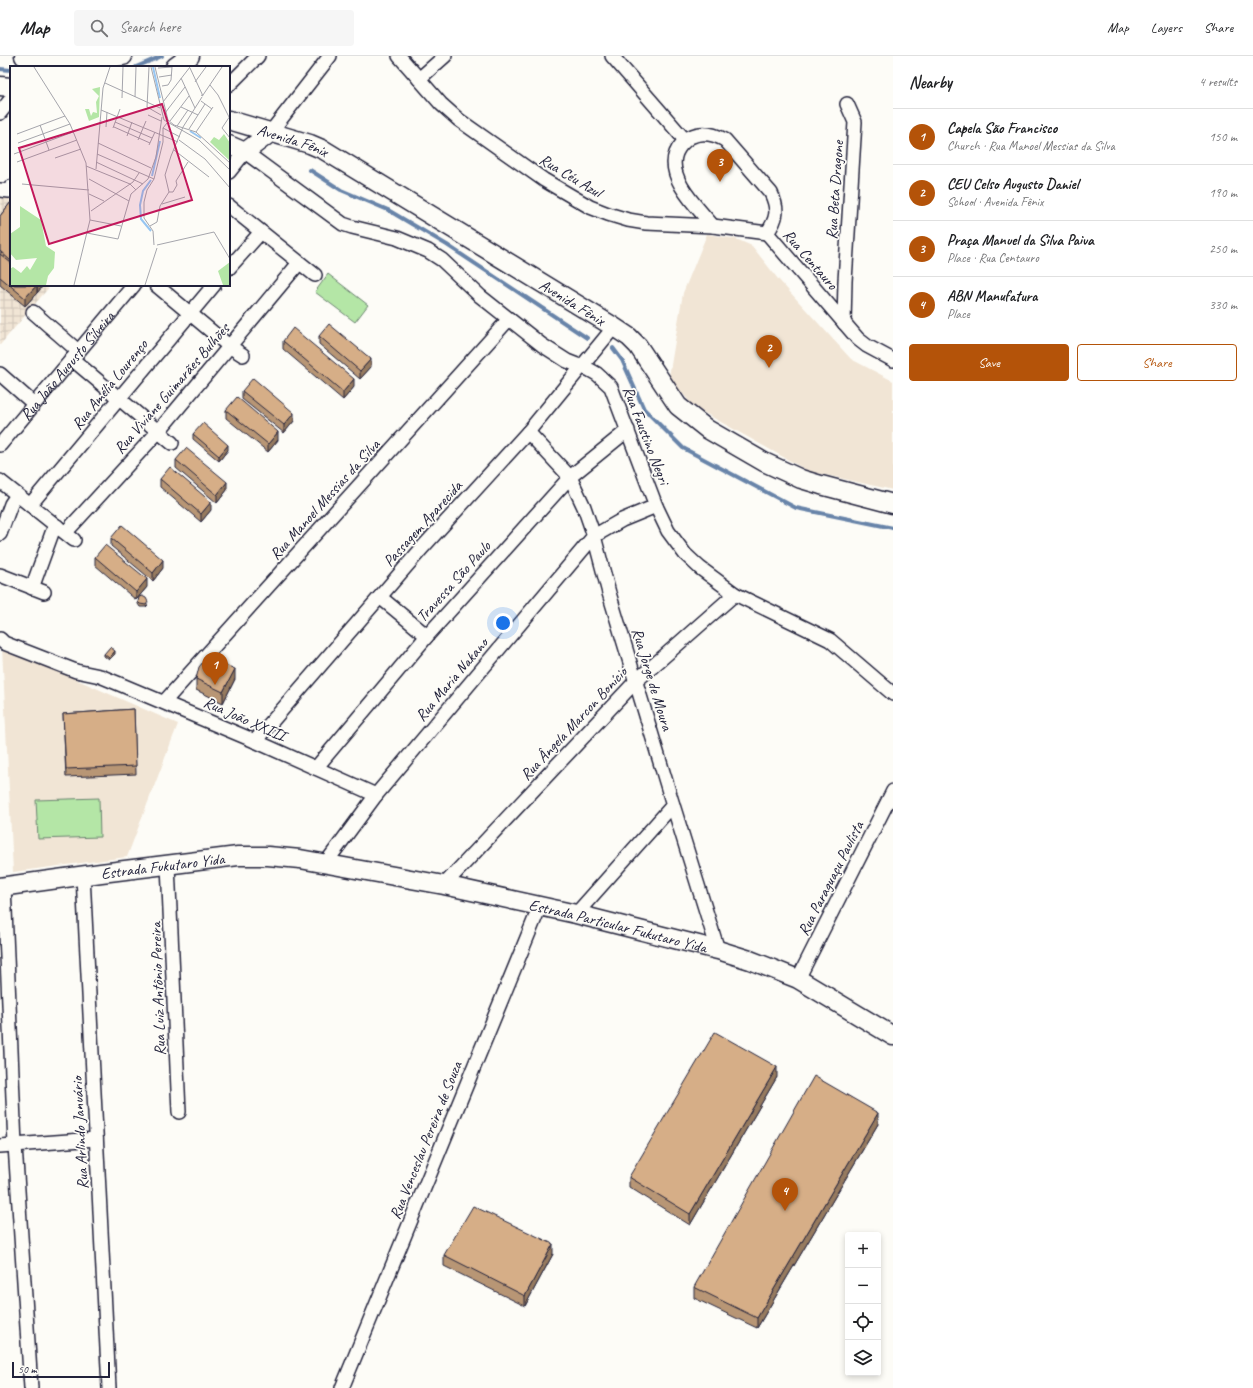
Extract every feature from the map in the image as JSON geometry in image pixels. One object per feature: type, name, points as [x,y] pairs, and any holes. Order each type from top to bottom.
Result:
[{"type":"street","points":[[24,56],[80,58],[95,61],[124,56]]},
{"type":"street","points":[[176,66],[190,56]]},
{"type":"street","points":[[230,84],[258,56]]},
{"type":"street","points":[[230,169],[237,149],[270,133],[330,56]]},
{"type":"street","name":"Rua Céu Azul","points":[[399,56],[441,104],[459,120],[544,180],[590,207],[608,214],[640,222],[712,226],[767,234]]},
{"type":"street","points":[[419,79],[445,56]]},
{"type":"street","points":[[612,56],[685,140],[675,156],[674,172],[679,183],[712,226]]},
{"type":"street","points":[[0,86],[10,87]]},
{"type":"street","points":[[0,112],[10,100]]},
{"type":"street","name":"Rua Beta Dragone","points":[[844,323],[845,281],[855,122],[847,104]]},
{"type":"street","name":"Avenida Fênix","points":[[230,120],[310,144],[324,150],[614,327],[629,337],[638,346],[678,406],[707,429],[764,462],[801,479],[893,504]]},
{"type":"street","name":"Rua Centauro","points":[[685,140],[701,134],[717,136],[725,140],[771,193],[776,203],[776,214],[773,224],[767,234],[858,339],[867,346],[893,360]]},
{"type":"street","name":"Rua Faustino Negri","points":[[237,149],[343,224],[397,238],[428,251],[442,260],[480,296],[555,354],[597,374],[611,387],[656,506],[668,530],[685,554],[700,568],[735,594],[830,640],[893,694]]},
{"type":"street","points":[[230,207],[314,275]]},
{"type":"street","points":[[230,267],[261,232]]},
{"type":"street","name":"Rua Viviane Guimarães Bulhões","points":[[0,576],[38,590],[52,533],[66,533],[158,432],[299,263]]},
{"type":"street","points":[[828,304],[837,294],[845,281]]},
{"type":"street","name":"Rua João Augusto Silveira","points":[[0,445],[133,286]]},
{"type":"street","points":[[157,286],[229,346],[243,355]]},
{"type":"street","name":"Rua Amélia Lourenço","points":[[30,506],[213,286]]},
{"type":"street","points":[[33,312],[119,398],[172,444]]},
{"type":"street","name":"Rua Manoel Messias da Silva","points":[[164,702],[509,319]]},
{"type":"street","name":"Passagem Aparecida","points":[[254,741],[423,547],[528,432],[614,327]]},
{"type":"street","points":[[0,374],[34,404]]},
{"type":"street","name":"Travessa São Paulo","points":[[316,768],[427,636],[570,477],[628,430]]},
{"type":"street","name":"Rua Jorge de Moura","points":[[528,432],[570,477],[584,507],[718,950]]},
{"type":"street","points":[[0,481],[66,533]]},
{"type":"street","points":[[0,534],[11,504],[17,495]]},
{"type":"street","name":"Rua Maria Nakano","points":[[325,864],[376,795],[594,536],[622,520],[656,506]]},
{"type":"street","name":"Rua Ângela Marcon Bonício","points":[[444,885],[636,681],[735,594]]},
{"type":"street","points":[[380,597],[427,636]]},
{"type":"street","name":"Rua João XXIII","points":[[0,635],[7,636],[79,663],[100,676],[164,702],[376,795]]},
{"type":"street","name":"Rua João XXIII","points":[[0,639],[4,643],[76,671],[100,676]]},
{"type":"street","name":"Rua Paraguaçu Paulista","points":[[798,979],[893,791]]},
{"type":"street","points":[[576,914],[673,805]]},
{"type":"street","name":"Estrada Fukutaro Yida","points":[[2,887],[238,856],[268,856],[300,859],[325,864]]},
{"type":"street","name":"Estrada Particular Fukutaro Yida","points":[[325,864],[444,885],[540,906],[718,950],[750,960],[798,979],[893,1036]]},
{"type":"street","name":"Rua Luiz Antônio Pereira","points":[[168,865],[179,1112]]},
{"type":"street","name":"Rua Arlindo Januário","points":[[83,876],[110,1388]]},
{"type":"street","points":[[2,887],[15,1145],[31,1388]]},
{"type":"street","name":"Rua Venceslau Pereira de Souza","points":[[342,1388],[540,906]]},
{"type":"street","points":[[0,1146],[96,1139]]},
{"type":"shaded area","points":[[0,194],[10,198],[10,286],[50,286],[0,345]]},
{"type":"shaded area","points":[[707,234],[736,239],[752,246],[778,279],[851,359],[893,381],[893,490],[808,471],[694,407],[669,377],[683,293]]},
{"type":"shaded area","points":[[2,647],[178,724],[127,857],[13,872]]},
{"type":"green space","points":[[328,274],[368,305],[355,322],[315,292]]},
{"type":"green space","points":[[99,798],[100,837],[38,839],[36,800]]},
{"type":"building","points":[[10,203],[10,260],[0,251],[0,216]]},
{"type":"building","points":[[0,254],[10,262],[10,285],[0,277]]},
{"type":"building","points":[[11,286],[36,286],[25,298]]},
{"type":"building","points":[[329,324],[371,359],[360,371],[319,336]]},
{"type":"building","points":[[293,328],[354,379],[343,392],[283,341]]},
{"type":"building","points":[[253,378],[294,413],[284,425],[242,391]]},
{"type":"building","points":[[237,397],[278,432],[268,444],[226,410]]},
{"type":"building","points":[[203,423],[228,445],[219,456],[193,434]]},
{"type":"building","points":[[186,448],[227,482],[217,495],[176,460]]},
{"type":"building","points":[[170,467],[211,502],[201,514],[160,479]]},
{"type":"building","points":[[122,525],[163,560],[153,573],[111,538]]},
{"type":"building","points":[[105,545],[147,579],[136,592],[95,557]]},
{"type":"building","points":[[142,596],[146,598],[148,602],[146,605],[138,602],[139,597]]},
{"type":"building","points":[[110,647],[115,651],[109,658],[104,654]]},
{"type":"building","points":[[207,657],[235,669],[223,692],[196,679],[199,667]]},
{"type":"building","points":[[134,709],[136,766],[66,769],[63,714]]},
{"type":"building","points":[[715,1032],[777,1067],[690,1214],[629,1177]]},
{"type":"building","points":[[814,1076],[878,1113],[757,1318],[694,1287]]},
{"type":"building","points":[[473,1206],[553,1244],[525,1296],[444,1255]]},
{"type":"waterway","points":[[138,66],[162,56]]},
{"type":"waterway","points":[[0,69],[10,70]]},
{"type":"waterway","points":[[310,170],[341,190],[388,210],[447,245],[587,338]]},
{"type":"waterway","points":[[613,348],[622,360],[644,409],[683,448],[796,508],[893,528]]},
{"type":"place","name":"Praça Manuel da Silva Paiva","points":[[720,182]]},
{"type":"place","name":"CEU Celso Augusto Daniel","points":[[769,368]]},
{"type":"place","name":"Capela São Francisco","points":[[215,685]]},
{"type":"place","name":"ABN Manufatura","points":[[785,1211]]}]
